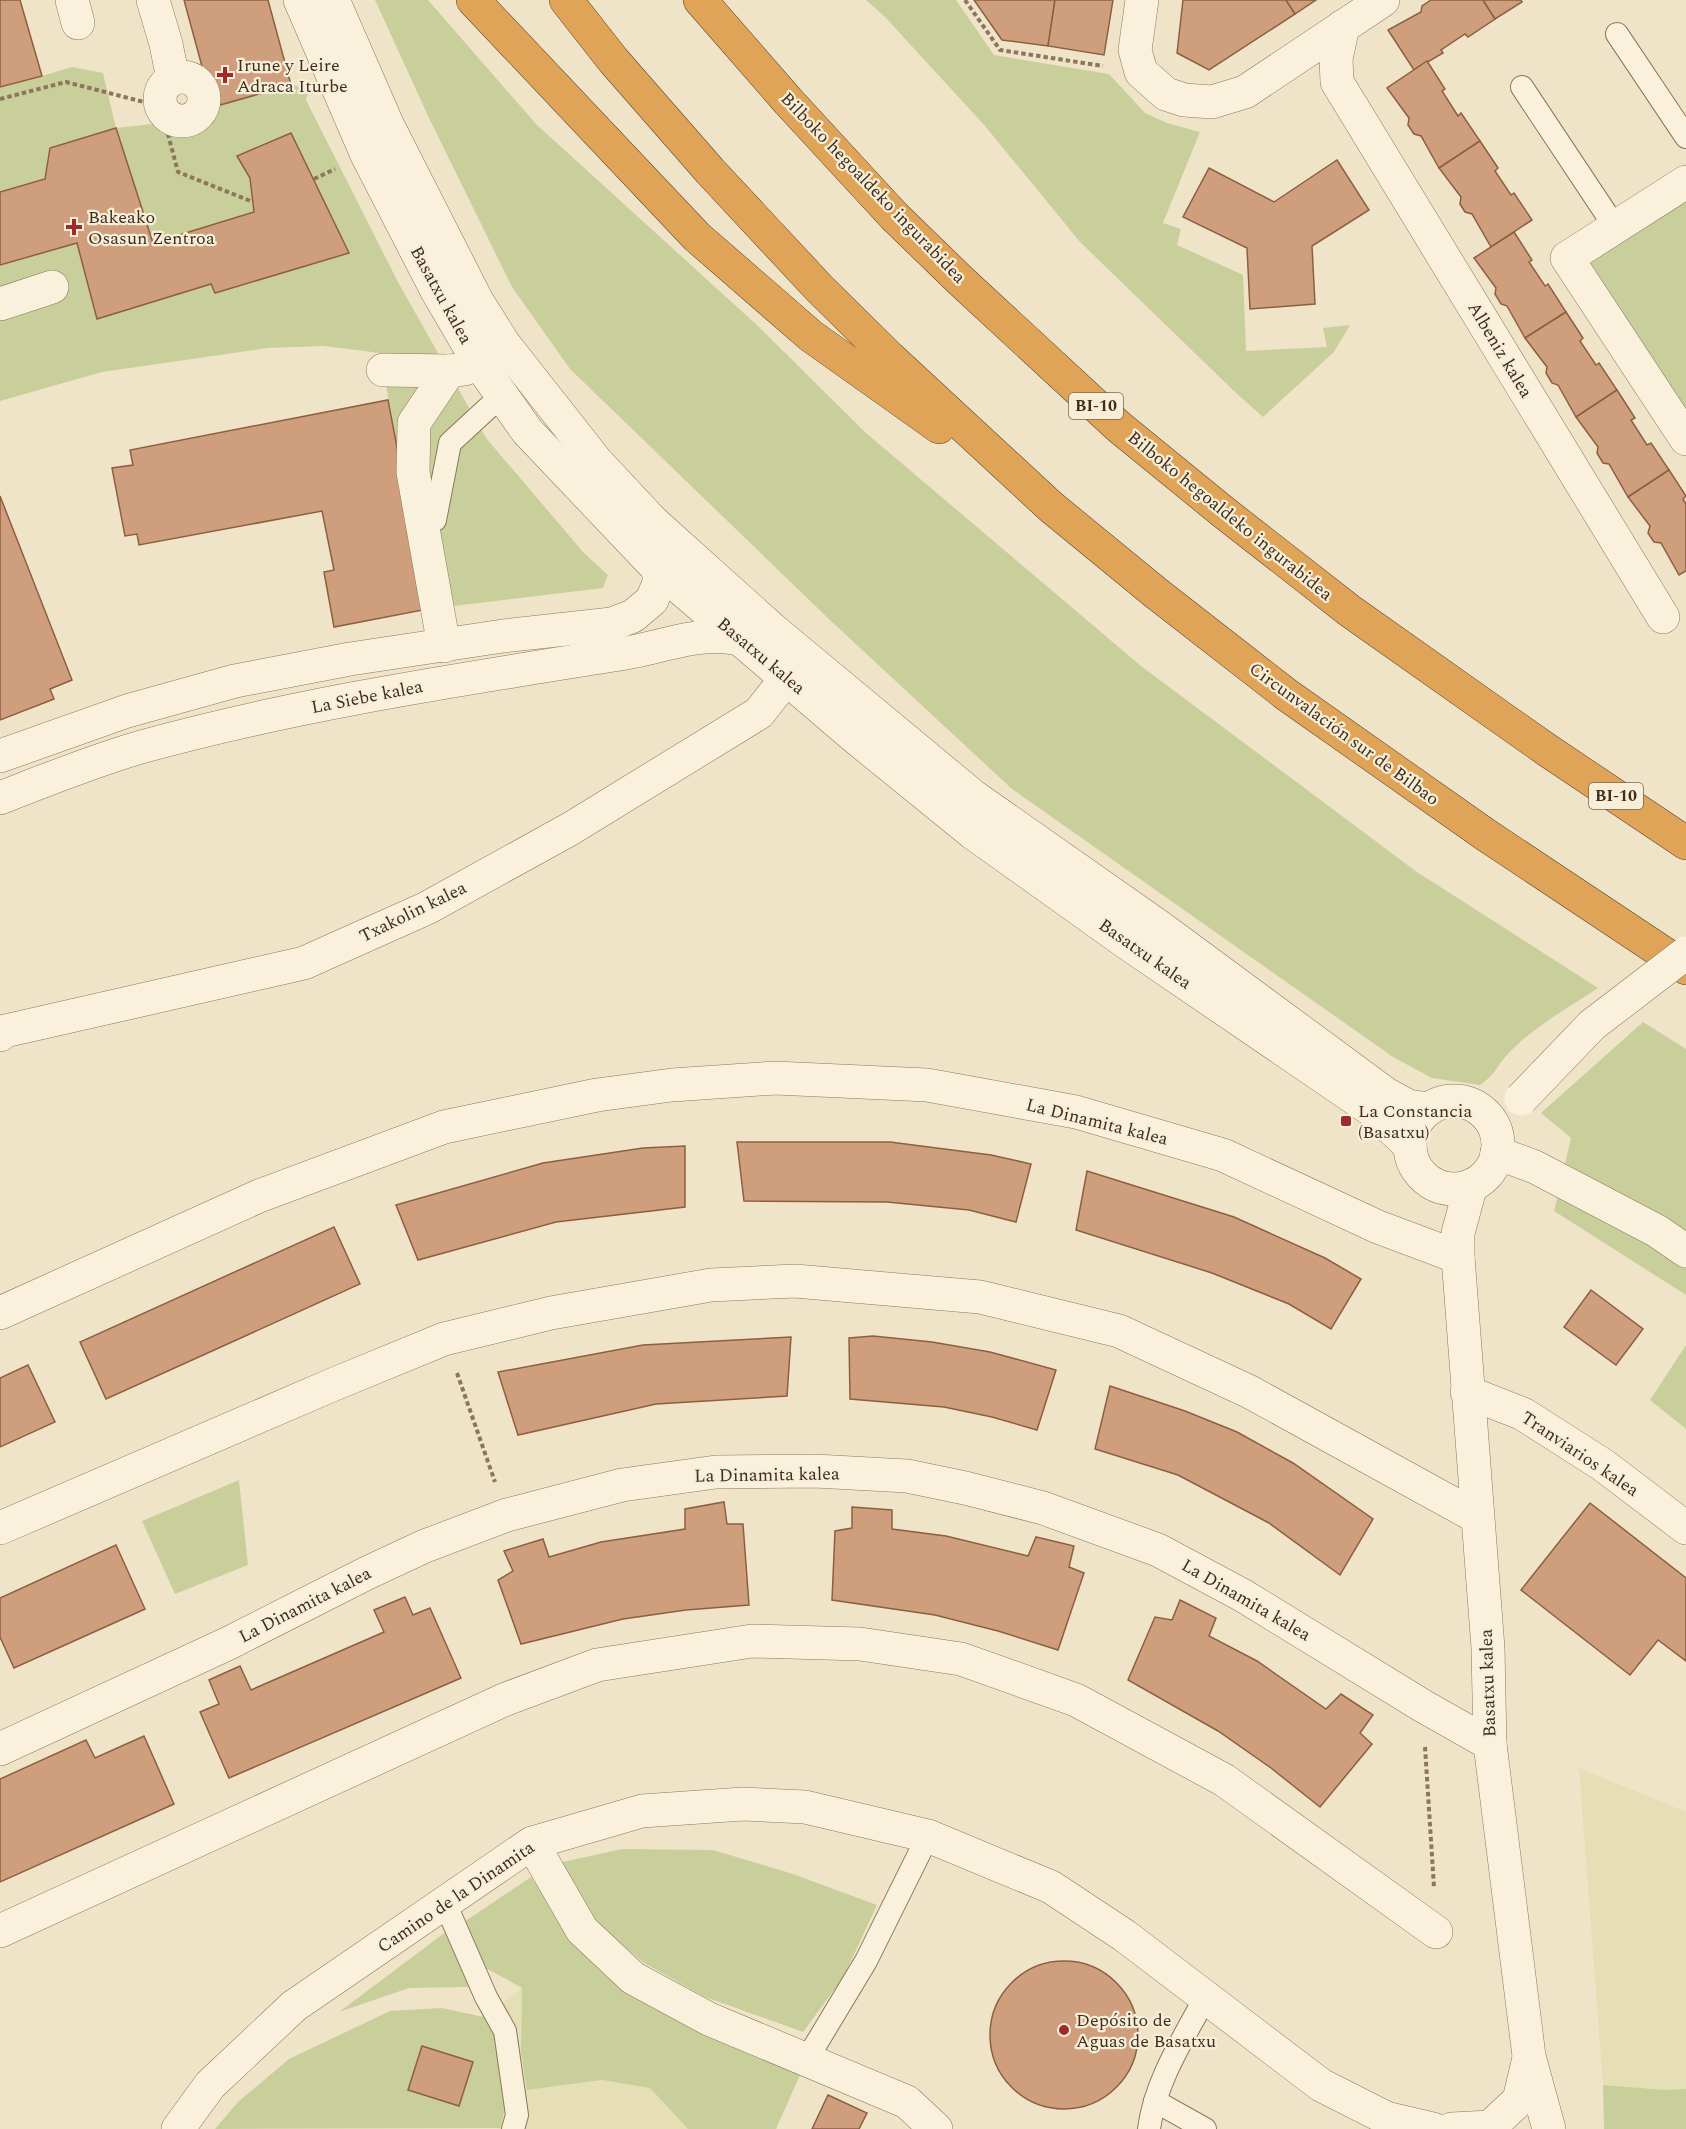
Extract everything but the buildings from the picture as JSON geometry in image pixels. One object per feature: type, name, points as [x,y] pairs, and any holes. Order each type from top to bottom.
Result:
[{"type":"highway","points":[[473,0],[697,237],[811,336],[1050,506]]},
{"type":"highway","points":[[566,0],[613,60],[710,171],[819,288],[889,357],[1050,506]]},
{"type":"highway","name":"Bilboko hegoaldeko ingurabidea","points":[[700,0],[788,101],[894,216],[1119,427],[1350,611],[1547,750],[1686,843]]},
{"type":"highway","name":"Circunvalación sur de Bilbao","points":[[1050,506],[1156,593],[1287,695],[1486,835],[1686,969]]},
{"type":"street","points":[[153,0],[166,44],[167,93]]},
{"type":"street","name":"Basatxu kalea","points":[[300,0],[367,155],[437,291],[479,363],[527,431],[656,585],[714,635],[856,738],[973,832],[1127,943],[1372,1110],[1410,1146]]},
{"type":"street","name":"Basatxu kalea","points":[[333,0],[388,126],[477,301],[504,344],[596,462],[653,522],[724,586],[973,796],[1161,928],[1386,1094],[1408,1106],[1429,1109]]},
{"type":"street","points":[[1142,0],[1135,50],[1141,72],[1166,94],[1184,100],[1212,102],[1245,92],[1383,0]]},
{"type":"street","points":[[1264,79],[1292,69],[1304,69],[1317,77],[1336,82],[1336,59],[1343,26]]},
{"type":"street","name":"Albeniz kalea","points":[[1336,82],[1663,617]]},
{"type":"street","points":[[1686,182],[1567,258],[1686,438]]},
{"type":"street","points":[[0,304],[52,287]]},
{"type":"street","points":[[383,370],[459,370],[414,423],[413,472],[444,646]]},
{"type":"street","points":[[656,585],[650,614],[656,626],[665,633],[714,635],[731,615],[731,602],[724,586]]},
{"type":"street","name":"La Siebe kalea","points":[[0,756],[127,711],[235,681],[351,659],[504,636],[612,624],[633,616],[656,585]]},
{"type":"street","name":"La Siebe kalea","points":[[0,798],[139,748],[253,719],[463,679],[627,653],[714,635]]},
{"type":"street","name":"Txakolin kalea","points":[[0,1035],[5,1031],[304,963],[427,908],[570,829],[759,713],[781,685]]},
{"type":"street","points":[[1489,1118],[1521,1099],[1592,1025],[1686,953]]},
{"type":"street","name":"La Dinamita kalea","points":[[0,1313],[259,1196],[444,1127],[597,1095],[672,1085],[775,1078],[927,1085],[1076,1112],[1223,1155],[1370,1223],[1458,1245]]},
{"type":"street","points":[[1455,1101],[1467,1103],[1479,1109],[1489,1118],[1498,1141],[1497,1153],[1493,1166],[1484,1177],[1471,1185],[1451,1188],[1431,1182],[1416,1167],[1410,1146],[1412,1131],[1429,1109],[1441,1103],[1455,1101]]},
{"type":"street","points":[[1497,1153],[1535,1167],[1657,1231],[1686,1251]]},
{"type":"street","name":"Basatxu kalea","points":[[1431,1182],[1458,1245]]},
{"type":"street","name":"Basatxu kalea","points":[[1471,1185],[1458,1245],[1467,1392],[1488,1648],[1490,1744],[1529,2056],[1549,2129]]},
{"type":"street","points":[[0,1528],[444,1339],[551,1313],[711,1285],[795,1281],[980,1297],[1119,1331],[1250,1392],[1477,1517]]},
{"type":"street","name":"Tranviarios kalea","points":[[1467,1392],[1523,1414],[1604,1465],[1686,1528]]},
{"type":"street","name":"La Dinamita kalea","points":[[0,1749],[229,1642],[377,1568],[425,1546],[507,1515],[622,1485],[716,1472],[814,1471],[907,1476],[965,1488],[1043,1508],[1158,1550],[1242,1595],[1423,1706],[1490,1744]]},
{"type":"street","points":[[0,1931],[506,1699],[597,1665],[752,1641],[860,1644],[961,1659],[1076,1700],[1224,1780],[1436,1932]]},
{"type":"street","name":"Camino de la Dinamita","points":[[178,2129],[210,2085],[294,2006],[532,1843],[642,1811],[743,1804],[805,1807],[928,1836],[1051,1887],[1125,1936],[1321,2085],[1386,2118],[1433,2129]]},
{"type":"street","points":[[532,1843],[582,1930],[633,1978],[709,2019],[907,2102],[936,2129]]},
{"type":"street","points":[[1452,2129],[1491,2128],[1519,2100],[1529,2056]]},
{"type":"lane","points":[[1617,34],[1686,137]]},
{"type":"lane","points":[[1522,87],[1615,227]]},
{"type":"lane","points":[[435,520],[450,443],[502,395]]},
{"type":"lane","points":[[807,2059],[866,1961],[928,1836]]},
{"type":"lane","points":[[445,1904],[486,1997],[505,2031],[517,2115],[513,2129]]},
{"type":"lane","points":[[1205,1998],[1172,2060],[1151,2117],[1205,2129]]},
{"type":"path","points":[[966,0],[1000,50],[1141,72]]},
{"type":"path","points":[[0,99],[66,82],[167,93],[178,172],[253,202]]},
{"type":"path","points":[[457,1372],[496,1483]]},
{"type":"path","points":[[1423,1706],[1436,1932]]},
{"type":"shaded area","points":[[1579,1768],[1686,1812],[1686,2089],[1665,2090],[1603,2085]]},
{"type":"shaded area","points":[[522,1988],[521,2053],[527,2090],[602,2080],[650,2088],[688,2129],[496,2129],[500,2128],[484,2017]]},
{"type":"green space","points":[[0,0],[20,0],[42,76],[72,67],[103,73],[116,128],[188,120],[213,107],[184,0],[268,0],[291,85],[309,88],[306,100],[398,282],[486,438],[584,553],[608,575],[603,588],[428,609],[380,353],[323,346],[268,348],[102,372],[0,401]]},
{"type":"green space","points":[[375,0],[428,0],[536,124],[758,326],[866,433],[1141,666],[1417,872],[1598,988],[1528,1035],[1480,1085],[1432,1078],[1393,1057],[1012,789],[832,622],[570,369],[512,287],[429,118]]},
{"type":"green space","points":[[866,0],[956,0],[994,55],[1109,74],[1145,113],[1167,123],[1200,132],[1163,223],[1181,229],[1177,245],[1243,275],[1246,351],[1327,347],[1323,328],[1350,325],[1334,352],[1263,417],[1080,242],[985,126],[885,17]]},
{"type":"green space","points":[[1686,199],[1686,413],[1588,263]]},
{"type":"green space","points":[[1643,1022],[1686,1049],[1686,1295],[1554,1211],[1571,1138],[1541,1113]]},
{"type":"green space","points":[[1686,1345],[1686,1429],[1650,1400]]},
{"type":"green space","points":[[239,1480],[248,1565],[175,1594],[142,1521]]},
{"type":"green space","points":[[622,1849],[713,1850],[790,1873],[877,1905],[843,1978],[803,2032],[705,1997],[644,1963],[590,1917],[558,1863]]},
{"type":"green space","points":[[531,1877],[575,1944],[800,2075],[776,2129],[688,2129],[650,2088],[602,2080],[527,2090],[521,2053],[522,1988],[484,1967],[464,1922]]},
{"type":"green space","points":[[447,1931],[470,1987],[409,1988],[339,2012]]},
{"type":"green space","points":[[442,2008],[484,2017],[503,2045],[509,2094],[500,2128],[215,2129],[238,2102],[289,2059],[390,2011]]},
{"type":"green space","points":[[1603,2085],[1665,2090],[1686,2089],[1686,2129],[1604,2129]]},
{"type":"place","name":"Irune y Leire Adraca Iturbe","points":[[225,75]]},
{"type":"place","name":"Bakeako Osasun Zentroa","points":[[74,227]]},
{"type":"place","name":"La Constancia (Basatxu)","points":[[1346,1121]]},
{"type":"place","name":"Depósito de Aguas de Basatxu","points":[[1064,2030]]}]
